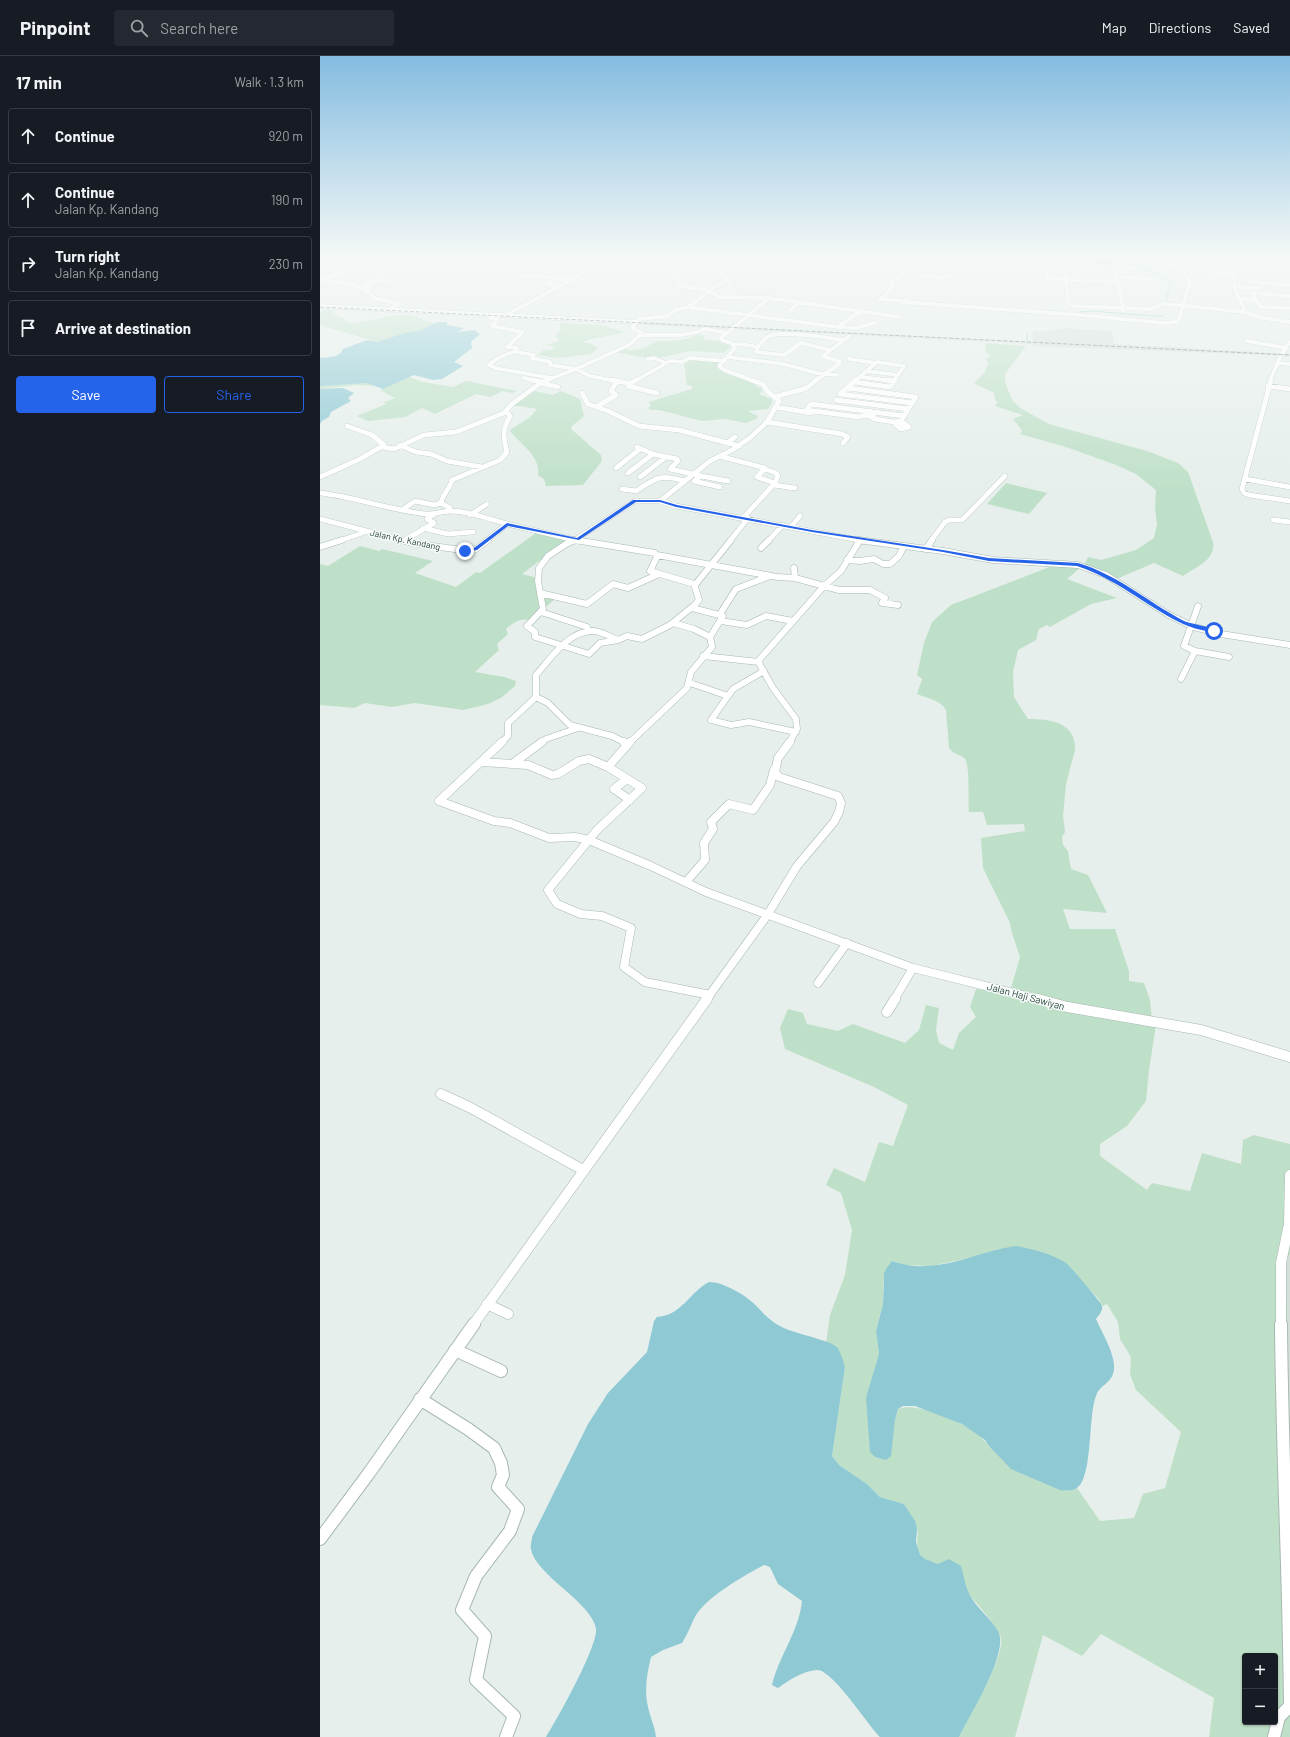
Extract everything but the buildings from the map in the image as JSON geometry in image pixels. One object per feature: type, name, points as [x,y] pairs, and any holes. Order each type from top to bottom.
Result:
[{"type":"street","points":[[515,351],[517,348],[507,346],[522,332]]},
{"type":"street","points":[[320,477],[383,447],[392,449],[424,435],[458,432],[506,412],[512,404],[542,383],[629,345],[642,332]]},
{"type":"street","points":[[639,335],[660,334],[677,336],[700,332]]},
{"type":"street","points":[[728,333],[721,339],[734,345],[740,344],[758,347]]},
{"type":"street","points":[[784,355],[756,352],[767,336],[781,334],[796,336],[801,334],[844,340]]},
{"type":"street","points":[[774,397],[803,389],[811,385],[823,374],[839,364],[840,362],[834,361],[834,359],[823,356],[849,336]]},
{"type":"street","points":[[1247,341],[1288,346]]},
{"type":"street","points":[[772,363],[801,343],[830,350]]},
{"type":"street","points":[[660,501],[693,474],[719,456],[738,446],[767,422],[776,408],[779,400],[767,391],[763,384],[720,367],[735,348],[734,345]]},
{"type":"street","points":[[1288,346],[1282,353],[1268,386],[1242,490],[1244,493],[1290,500]]},
{"type":"street","points":[[550,365],[550,362],[532,358],[534,355],[515,351],[502,358],[492,360],[489,365],[495,368],[551,378]]},
{"type":"street","points":[[1282,353],[1290,354]]},
{"type":"street","points":[[648,359],[654,358],[666,364]]},
{"type":"street","points":[[598,406],[628,388],[629,385],[666,364],[672,361],[682,362],[690,358],[727,359],[772,363],[823,374],[837,374]]},
{"type":"street","points":[[849,359],[904,366],[890,387],[855,382]]},
{"type":"street","points":[[876,363],[840,394],[912,403]]},
{"type":"street","points":[[1277,363],[1290,364]]},
{"type":"street","points":[[542,366],[550,365],[576,369],[590,376],[617,381],[657,393]]},
{"type":"street","points":[[872,366],[901,370]]},
{"type":"street","points":[[531,374],[536,370]]},
{"type":"street","points":[[867,371],[898,375]]},
{"type":"street","points":[[861,376],[894,381]]},
{"type":"street","points":[[524,378],[558,387]]},
{"type":"street","points":[[616,394],[611,391],[617,381]]},
{"type":"street","points":[[1268,386],[1290,389]]},
{"type":"street","points":[[776,408],[803,412],[874,417],[872,418],[894,422],[901,421],[916,398],[848,388]]},
{"type":"street","points":[[582,393],[584,400],[588,404],[598,406],[638,426],[679,430],[738,446]]},
{"type":"street","points":[[868,417],[885,393]]},
{"type":"street","points":[[836,400],[908,410]]},
{"type":"street","points":[[868,417],[811,404],[806,410],[859,417],[863,415],[896,425]]},
{"type":"street","points":[[441,503],[441,500],[450,488],[452,480],[500,460],[507,452],[502,436],[505,425],[510,416],[506,412]]},
{"type":"street","points":[[767,422],[842,434],[848,437],[843,443]]},
{"type":"street","points":[[347,426],[357,431],[366,431],[384,444],[383,447]]},
{"type":"street","points":[[727,443],[735,437]]},
{"type":"street","points":[[400,445],[416,452],[431,454],[447,460],[482,468]]},
{"type":"street","points":[[616,468],[639,448],[653,454],[678,460],[670,469],[728,481]]},
{"type":"street","points":[[628,473],[653,454]]},
{"type":"street","points":[[695,585],[745,518],[774,484],[778,476],[776,473],[763,467],[719,456]]},
{"type":"street","points":[[640,477],[666,457]]},
{"type":"street","points":[[765,469],[757,477],[773,481],[774,484],[795,488]]},
{"type":"street","points":[[649,474],[685,481]]},
{"type":"street","points":[[622,489],[636,492],[659,476]]},
{"type":"street","points":[[701,476],[694,481],[720,487]]},
{"type":"street","points":[[926,549],[944,522],[949,520],[962,520],[1005,476]]},
{"type":"street","points":[[1245,479],[1290,487]]},
{"type":"street","points":[[320,493],[338,495],[353,500],[402,510],[434,514],[449,511],[470,514],[575,540],[648,551],[656,555],[770,576],[795,578],[841,590],[870,590],[884,597],[882,603],[898,605]]},
{"type":"street","points":[[402,510],[415,501],[434,505],[441,503],[450,508],[449,511]]},
{"type":"street","points":[[695,585],[699,600],[673,623],[642,639],[627,636],[618,640],[600,643],[589,654],[535,636],[535,632],[527,626],[541,612],[543,605],[538,578],[541,564],[558,548],[575,540],[635,501],[660,501],[676,506],[860,540],[993,560],[1058,563],[1083,566],[1121,585],[1175,618],[1190,625],[1290,645]]},
{"type":"street","points":[[470,514],[487,504]]},
{"type":"street","points":[[405,540],[423,528],[434,523],[427,519],[434,514]]},
{"type":"street","points":[[791,527],[800,516]]},
{"type":"street","name":"Jalan Kp. Kandang","points":[[320,520],[366,532],[392,536],[422,545],[471,551],[507,524]]},
{"type":"street","points":[[1272,520],[1290,522]]},
{"type":"street","points":[[761,548],[784,525]]},
{"type":"street","points":[[423,528],[448,534],[473,532]]},
{"type":"street","points":[[320,547],[366,532]]},
{"type":"street","points":[[686,882],[705,860],[704,843],[713,829],[711,822],[728,804],[752,810],[770,785],[776,760],[796,732],[797,723],[794,716],[778,696],[761,667],[760,658],[774,646],[793,621],[824,586],[841,571],[860,540]]},
{"type":"street","points":[[847,560],[860,561],[874,559],[884,565],[889,565],[899,557],[904,546]]},
{"type":"street","points":[[656,555],[657,559],[650,570],[695,585]]},
{"type":"street","points":[[794,568],[795,578]]},
{"type":"street","points":[[540,593],[587,604],[613,584],[628,588],[660,574]]},
{"type":"street","points":[[690,683],[689,675],[703,656],[712,647],[710,637],[736,589],[770,576]]},
{"type":"street","points":[[1198,606],[1184,645],[1188,649],[1195,651],[1229,657]]},
{"type":"street","points":[[692,607],[721,618],[747,625],[756,622],[763,616],[793,621]]},
{"type":"street","points":[[541,612],[551,617],[575,622],[587,627],[588,631]]},
{"type":"street","points":[[673,623],[694,629],[710,637]]},
{"type":"street","points":[[481,762],[508,736],[508,723],[536,697],[536,675],[562,646],[583,631],[594,630],[618,640]]},
{"type":"street","points":[[1181,679],[1195,651]]},
{"type":"street","points":[[703,656],[761,667]]},
{"type":"street","points":[[761,667],[733,689],[711,720],[731,725],[749,722],[796,732]]},
{"type":"street","points":[[690,683],[728,696]]},
{"type":"street","points":[[608,767],[640,731],[690,683]]},
{"type":"street","points":[[536,697],[548,704],[567,723],[578,728],[612,736],[628,744]]},
{"type":"street","points":[[512,764],[546,739],[578,728]]},
{"type":"street","points":[[481,762],[528,765],[552,775],[557,775],[573,764],[586,759],[608,767],[642,788],[601,826],[548,890],[557,904],[581,914],[602,916],[630,928],[624,967],[645,982],[710,995]]},
{"type":"street","name":"Jalan Haji Sawiyan","points":[[481,762],[439,800],[494,821],[510,823],[549,838],[574,837],[589,840],[711,894],[912,968],[1013,992],[1067,1007],[1201,1030],[1290,1057]]},
{"type":"street","points":[[320,1539],[369,1473],[583,1170],[768,914],[797,865],[831,825],[841,805],[840,798],[834,793],[782,778],[777,775],[774,770]]},
{"type":"street","points":[[626,778],[614,789],[630,800]]},
{"type":"street","points":[[818,983],[847,943]]},
{"type":"street","points":[[887,1012],[912,968]]},
{"type":"street","points":[[442,1094],[471,1108],[583,1170]]},
{"type":"street","points":[[1274,1737],[1279,1718],[1290,1706],[1289,1598],[1282,1389],[1281,1270],[1282,1256],[1289,1224],[1290,1175]]},
{"type":"street","points":[[488,1304],[508,1314]]},
{"type":"street","points":[[455,1350],[501,1371]]},
{"type":"street","points":[[420,1399],[468,1429],[494,1448],[501,1463],[503,1476],[498,1487],[518,1509],[510,1531],[476,1576],[462,1610],[485,1636],[476,1680],[514,1716],[506,1737]]},
{"type":"shaded area","points":[[797,332],[843,332],[1032,342],[1033,332],[1112,332],[1114,344],[1290,354],[1290,356],[1032,346],[1032,344]]},
{"type":"shaded area","points":[[1290,1255],[1290,1428],[1286,1260]]},
{"type":"green space","points":[[345,332],[407,332],[377,342]]},
{"type":"green space","points":[[558,332],[623,332],[583,342],[592,344],[598,348],[591,354],[559,358],[537,355],[544,350],[551,350],[556,347],[546,345],[559,341],[559,339],[555,337]]},
{"type":"green space","points":[[698,334],[705,336],[703,338],[705,340],[721,341],[731,346],[724,353],[690,351],[653,359],[614,352],[622,349],[642,349],[657,341],[687,339]]},
{"type":"green space","points":[[985,343],[1026,346],[1005,374],[1005,382],[1012,400],[1020,408],[1049,424],[1147,451],[1178,463],[1188,472],[1213,542],[1213,548],[1208,558],[1199,566],[1183,576],[1154,563],[1114,580],[1084,566],[1088,557],[1101,560],[1136,550],[1154,538],[1157,524],[1155,508],[1156,490],[1136,474],[1116,465],[1066,447],[1020,434],[1022,430],[1013,419],[1023,415],[995,406],[998,402],[995,400],[994,393],[974,383],[984,373],[988,364],[986,359],[991,356],[985,351]]},
{"type":"green space","points":[[685,360],[721,362],[717,366],[718,369],[757,384],[754,385],[761,388],[762,391],[759,394],[772,399],[772,403],[768,409],[748,411],[758,416],[756,419],[746,423],[725,419],[702,421],[647,408],[651,406],[649,402],[692,389],[692,386],[687,385]]},
{"type":"green space","points":[[409,377],[423,382],[453,387],[466,381],[517,391],[512,393],[503,391],[490,397],[476,394],[435,414],[422,408],[405,417],[368,421],[357,416],[386,404],[384,402],[395,398],[380,390]]},
{"type":"green space","points":[[372,383],[377,386],[357,385],[320,389],[320,386]]},
{"type":"green space","points":[[531,390],[553,395],[561,391],[580,399],[584,416],[572,426],[571,429],[601,455],[602,461],[583,485],[546,486],[544,479],[538,475],[538,468],[533,456],[510,431],[529,418],[537,409],[510,406]]},
{"type":"green space","points":[[1006,483],[1047,493],[1029,514],[987,504]]},
{"type":"green space","points":[[536,533],[567,540],[522,574],[538,578],[542,592],[557,597],[545,608],[544,614],[533,620],[525,619],[518,621],[506,629],[508,634],[497,644],[499,650],[475,672],[504,677],[516,681],[515,686],[501,698],[488,704],[463,710],[415,703],[392,707],[365,703],[354,708],[320,705],[320,564],[328,566],[360,546],[379,551],[382,549],[433,561],[415,573],[456,587],[476,572],[480,573]]},
{"type":"green space","points":[[1052,566],[1080,568],[1067,579],[1117,598],[1091,604],[1050,627],[1047,625],[1039,629],[1036,640],[1018,650],[1013,672],[1014,697],[1028,719],[1053,721],[1060,724],[1071,733],[1074,741],[1075,750],[1066,784],[1063,816],[1065,832],[1062,837],[1063,845],[1068,851],[1071,869],[1088,875],[1107,913],[1063,909],[1070,929],[1115,929],[1129,971],[1129,981],[1144,983],[1150,1000],[1152,1020],[1058,1004],[1011,988],[1020,957],[1010,923],[983,868],[981,838],[1025,831],[1024,824],[987,825],[983,812],[969,812],[967,763],[963,757],[952,752],[949,748],[946,710],[937,702],[917,694],[922,679],[917,675],[924,643],[932,622],[951,605]]},
{"type":"green space","points":[[976,989],[1012,994],[1156,1025],[1146,1101],[1127,1126],[1100,1144],[1100,1156],[1147,1190],[1152,1183],[1190,1191],[1202,1153],[1241,1164],[1243,1140],[1254,1135],[1290,1144],[1290,1255],[1286,1260],[1290,1428],[1290,1737],[1209,1737],[1214,1698],[1101,1634],[1082,1656],[1043,1635],[1015,1737],[959,1737],[992,1673],[1001,1647],[999,1632],[967,1592],[939,1564],[921,1557],[918,1548],[917,1528],[904,1504],[880,1497],[867,1484],[839,1465],[832,1456],[845,1367],[836,1346],[826,1343],[830,1315],[845,1275],[852,1230],[841,1193],[826,1185],[834,1168],[865,1182],[879,1142],[893,1146],[908,1105],[874,1087],[785,1049],[780,1028],[788,1009],[803,1013],[807,1024],[838,1031],[853,1024],[905,1043],[919,1030],[926,1005],[939,1008],[936,1030],[939,1043],[953,1050],[959,1033],[976,1017],[970,1007]],"holes":[[[1025,1248],[1058,1259],[1067,1264],[1072,1272],[1098,1298],[1102,1306],[1107,1304],[1118,1322],[1120,1339],[1131,1357],[1130,1374],[1136,1390],[1181,1432],[1165,1488],[1143,1494],[1134,1518],[1100,1521],[1077,1488],[1066,1491],[988,1446],[983,1439],[961,1424],[932,1412],[919,1408],[907,1407],[898,1409],[895,1420],[866,1397],[879,1354],[876,1331],[883,1304],[883,1283],[892,1261],[906,1265],[931,1266],[978,1256],[998,1249]]]},
{"type":"water","points":[[478,332],[480,334],[471,342],[472,348],[454,362],[463,366],[442,379],[433,380],[414,375],[383,389],[367,383],[320,386],[320,358],[337,356],[343,349],[367,340],[377,342],[404,333]]},
{"type":"water","points":[[343,388],[354,393],[348,398],[351,401],[331,412],[329,417],[320,424],[320,389]]},
{"type":"water","points":[[1016,1246],[1049,1254],[1066,1263],[1097,1298],[1102,1306],[1096,1319],[1112,1353],[1114,1371],[1110,1380],[1101,1388],[1096,1396],[1092,1417],[1086,1472],[1082,1482],[1075,1489],[1060,1490],[1011,1469],[985,1440],[962,1424],[915,1406],[903,1406],[898,1409],[895,1420],[891,1456],[886,1460],[875,1457],[870,1452],[866,1397],[879,1354],[876,1331],[883,1304],[884,1273],[886,1269],[892,1261],[915,1266],[935,1265],[958,1261]]},
{"type":"water","points":[[709,1282],[726,1286],[743,1295],[768,1318],[785,1329],[833,1344],[837,1347],[845,1367],[832,1456],[839,1465],[867,1484],[880,1497],[904,1504],[915,1521],[917,1528],[916,1542],[920,1555],[925,1559],[938,1564],[949,1559],[961,1566],[971,1596],[998,1631],[1000,1641],[994,1668],[959,1737],[880,1737],[831,1678],[824,1672],[817,1670],[801,1674],[778,1688],[772,1685],[779,1664],[797,1623],[802,1601],[778,1584],[770,1567],[764,1565],[727,1587],[709,1601],[696,1615],[682,1643],[663,1650],[651,1657],[647,1676],[646,1694],[656,1737],[546,1737],[567,1700],[591,1651],[596,1629],[593,1619],[585,1609],[542,1569],[535,1559],[531,1548],[532,1537],[588,1424],[608,1393],[647,1352],[654,1321],[657,1317],[673,1313],[702,1286]]},
{"type":"waterway","points":[[1027,334],[1027,341]]},
{"type":"railway","points":[[834,332],[1290,355]]},
{"type":"route","points":[[465,551],[476,549],[507,524],[575,540],[635,501],[660,501],[701,511],[748,518],[860,540],[943,551],[989,560],[1078,565],[1098,572],[1181,621],[1196,627],[1214,631]]}]
